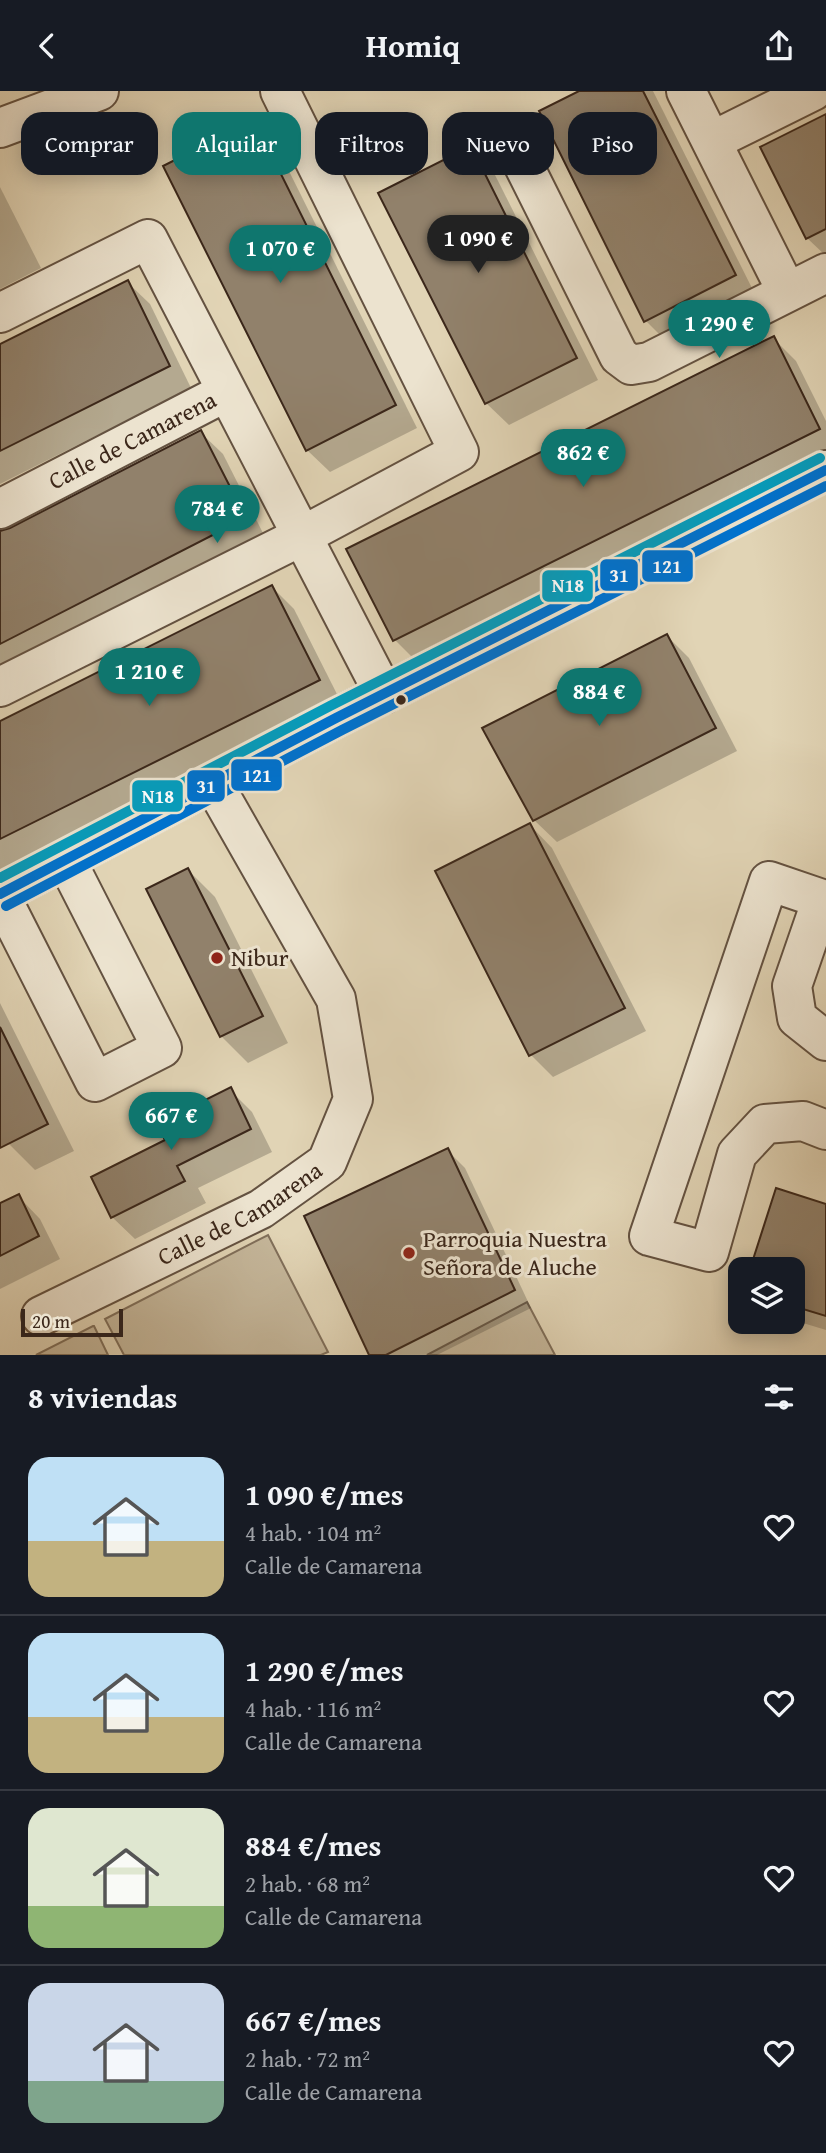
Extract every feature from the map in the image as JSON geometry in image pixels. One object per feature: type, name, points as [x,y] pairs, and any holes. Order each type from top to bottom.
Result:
[{"type":"street","points":[[8,113],[99,91]]},
{"type":"street","points":[[0,687],[300,537],[460,452],[280,91]]},
{"type":"street","points":[[686,91],[787,292]]},
{"type":"street","points":[[712,141],[813,91]]},
{"type":"street","points":[[528,175],[618,356],[631,365],[649,362],[826,273]]},
{"type":"street","name":"Calle de Camarena","points":[[0,313],[148,239],[300,537],[384,694]]},
{"type":"street","name":"Calle de Camarena","points":[[0,509],[226,392]]},
{"type":"street","points":[[66,860],[162,1048],[95,1082],[0,895],[66,860],[213,783],[384,694],[826,470]]},
{"type":"street","name":"Calle de Camarena","points":[[41,1317],[261,1209],[327,1162],[353,1098],[336,999],[213,783]]},
{"type":"street","points":[[826,1041],[797,1018],[792,986],[822,899],[769,881],[649,1236],[709,1252],[737,1154],[765,1124],[803,1121],[826,1130]]},
{"type":"shaded area","points":[[268,1235],[328,1352],[321,1355],[124,1355],[105,1319]]},
{"type":"shaded area","points":[[527,1302],[555,1355],[427,1355]]},
{"type":"shaded area","points":[[93,1326],[108,1355],[36,1355]]},
{"type":"building","points":[[579,91],[643,91],[654,112],[568,112],[568,169],[554,141],[554,112],[539,111]]},
{"type":"building","points":[[826,114],[826,229],[806,239],[760,147]]},
{"type":"building","points":[[657,119],[736,275],[644,322],[571,175],[657,175]]},
{"type":"building","points":[[172,161],[172,175],[281,175],[396,405],[306,451],[163,166]]},
{"type":"building","points":[[442,161],[442,175],[486,175],[577,358],[485,404],[378,193],[414,175],[428,175],[428,168]]},
{"type":"building","points":[[128,280],[170,366],[0,451],[0,344]]},
{"type":"building","points":[[774,336],[820,429],[393,641],[346,549]]},
{"type":"building","points":[[201,430],[246,518],[0,644],[0,531]]},
{"type":"building","points":[[272,585],[320,680],[0,839],[0,721]]},
{"type":"building","points":[[667,634],[716,728],[533,821],[482,728]]},
{"type":"building","points":[[530,823],[625,1008],[529,1056],[435,871]]},
{"type":"building","points":[[188,868],[263,1016],[220,1037],[146,889]]},
{"type":"building","points":[[0,1027],[48,1124],[0,1148]]},
{"type":"building","points":[[231,1087],[251,1129],[177,1166],[185,1181],[111,1218],[91,1177],[165,1140],[157,1124]]},
{"type":"building","name":"Parroquia Nuestra Señora de Aluche","points":[[448,1148],[515,1290],[386,1355],[369,1355],[304,1216]]},
{"type":"building","points":[[776,1188],[826,1204],[826,1316],[805,1310],[805,1257],[754,1257]]},
{"type":"building","points":[[19,1194],[39,1236],[0,1256],[0,1203]]},
{"type":"transit line","name":"N18","points":[[0,878],[330,706],[820,458]]},
{"type":"transit line","name":"31","points":[[0,894],[336,718],[826,470]]},
{"type":"transit line","name":"121","points":[[6,906],[342,730],[826,486]]},
{"type":"place","name":"Nibur","points":[[217,958]]},
{"type":"place","name":"Parroquia Nuestra Señora de Aluche","points":[[409,1253]]}]
